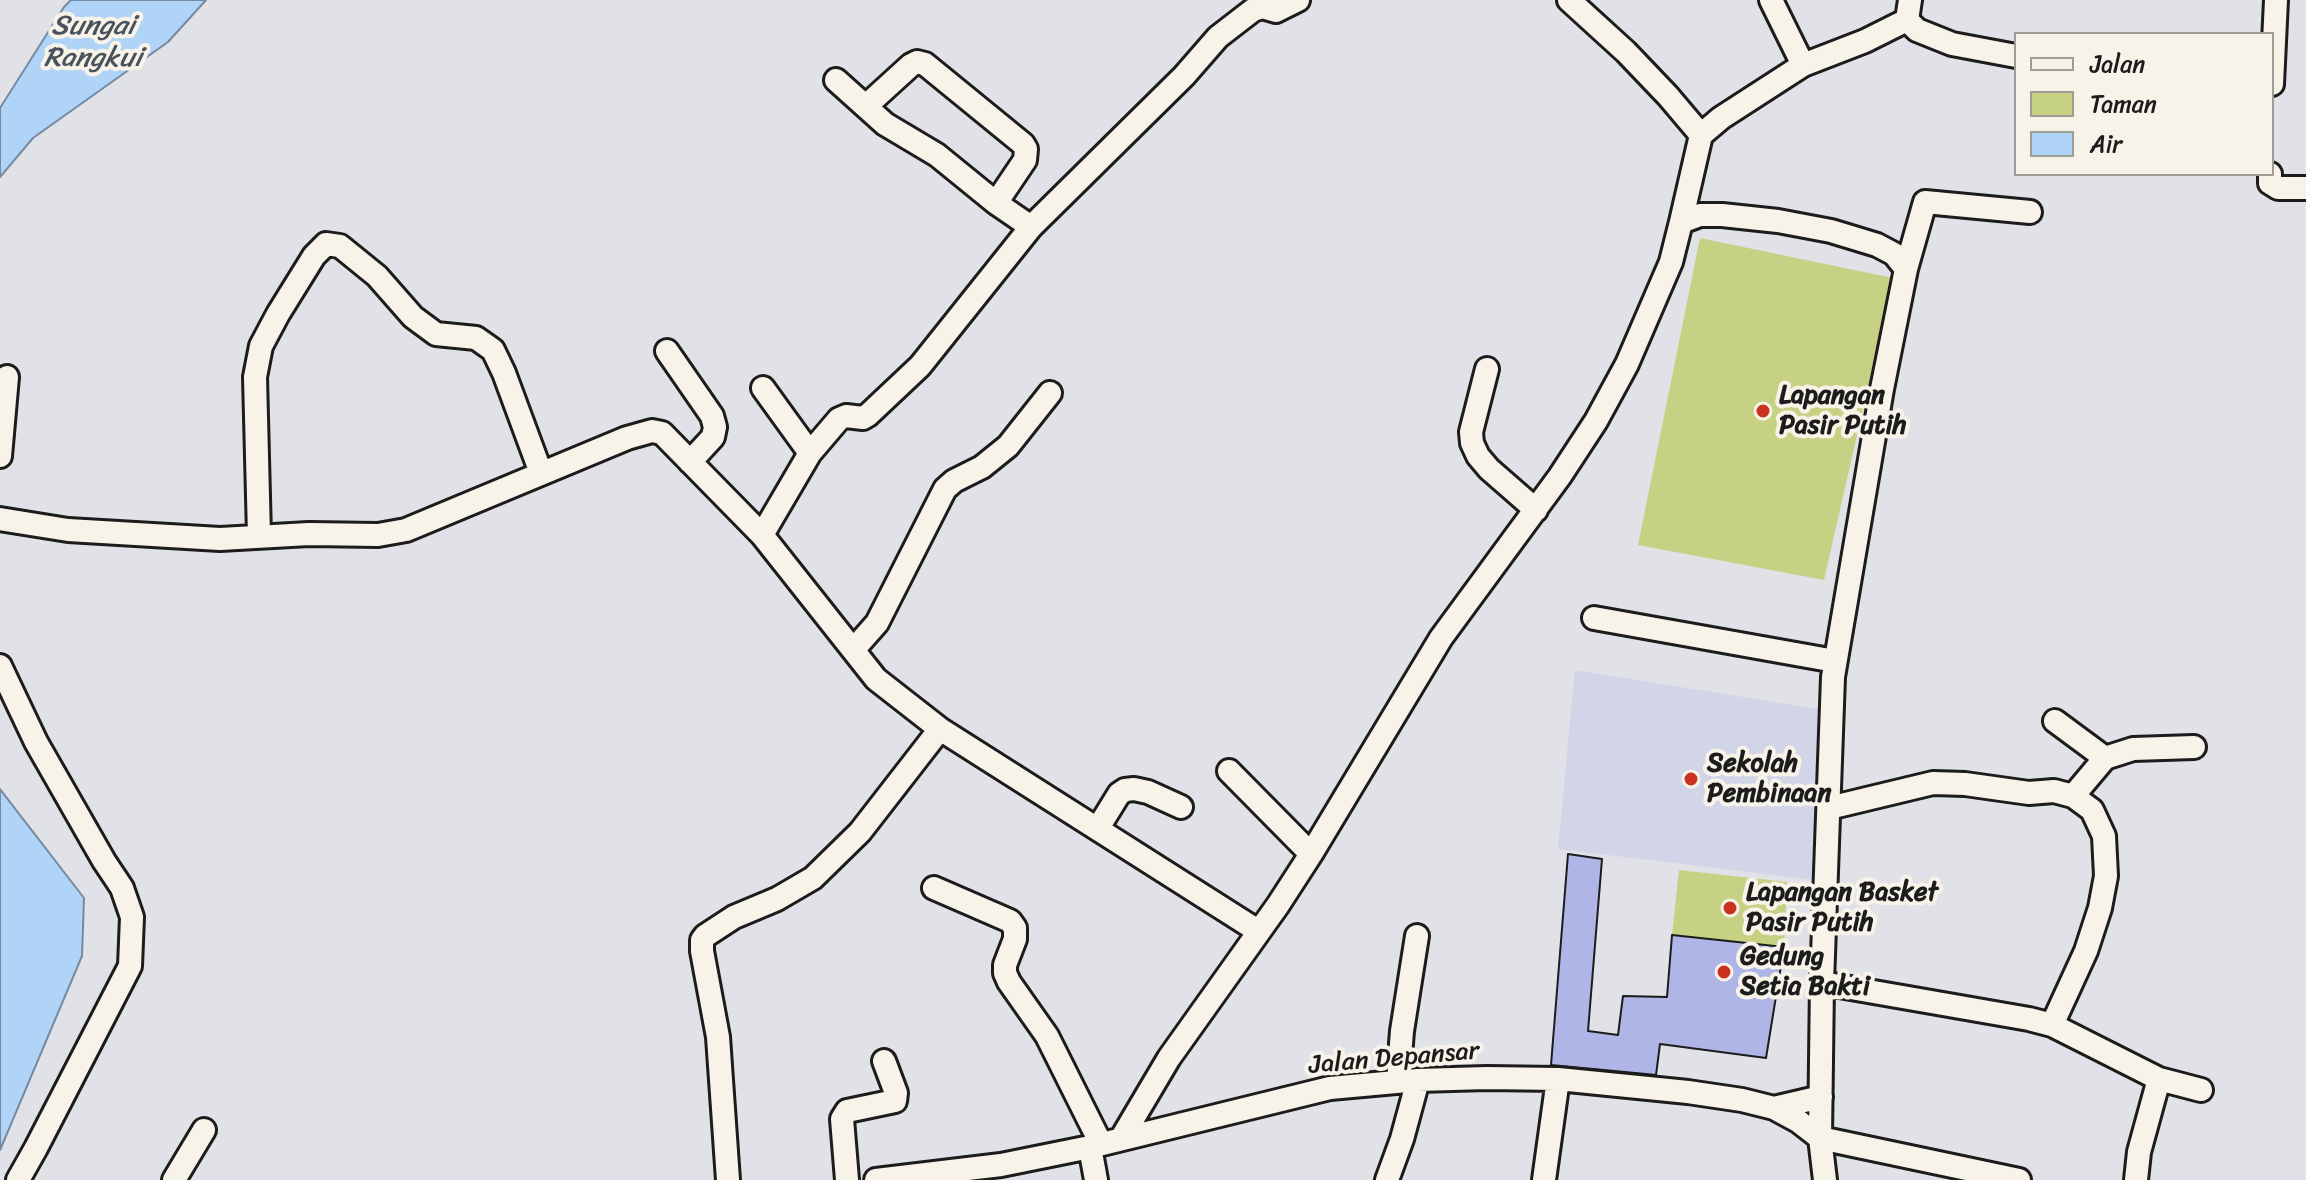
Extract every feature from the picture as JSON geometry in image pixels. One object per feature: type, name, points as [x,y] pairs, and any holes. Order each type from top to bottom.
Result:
[{"type":"street","points":[[762,535],[810,453],[842,417],[863,418],[920,366],[1031,227],[1184,76],[1218,37],[1256,8],[1276,11],[1298,0]]},
{"type":"street","points":[[1569,0],[1626,52],[1701,135]]},
{"type":"street","points":[[1771,0],[1803,65]]},
{"type":"street","points":[[2274,42],[2276,0]]},
{"type":"street","points":[[1096,1180],[1104,1143],[1278,905],[1441,638],[1560,476],[1613,393],[1671,262],[1701,135],[1721,118],[1803,65],[1865,41],[1908,10],[1917,30],[1952,44],[2014,56]]},
{"type":"street","points":[[866,106],[911,65],[917,62],[925,64],[1026,149],[1025,160],[996,203]]},
{"type":"street","points":[[836,80],[885,124],[937,155],[1031,227]]},
{"type":"street","points":[[2270,176],[2270,183],[2278,188],[2306,188]]},
{"type":"street","points":[[1825,1180],[1820,1138],[1831,705],[1835,661],[1906,269],[1925,202],[2030,212]]},
{"type":"street","points":[[1681,222],[1700,215],[1722,215],[1831,231],[1877,245],[1894,254],[1906,269]]},
{"type":"street","points":[[259,536],[255,377],[261,346],[314,256],[326,244],[340,246],[377,276],[423,326],[436,334],[476,338],[493,350],[541,473]]},
{"type":"street","points":[[667,351],[712,416],[715,427],[713,437],[690,462]]},
{"type":"street","points":[[1487,369],[1471,432],[1472,443],[1489,469],[1536,510]]},
{"type":"street","points":[[0,456],[7,377]]},
{"type":"street","points":[[763,388],[810,453]]},
{"type":"street","points":[[854,649],[877,623],[945,489],[982,467],[1008,446],[1050,393]]},
{"type":"street","points":[[0,519],[68,530],[220,539],[378,535],[406,530],[627,438],[652,431],[662,433],[762,535],[876,679],[940,729],[1258,931]]},
{"type":"street","points":[[1594,618],[1835,661]]},
{"type":"street","points":[[0,666],[36,742],[122,888],[132,917],[130,966],[24,1178]]},
{"type":"street","points":[[2055,721],[2105,758]]},
{"type":"street","points":[[728,1180],[718,1037],[702,940],[734,917],[777,899],[813,878],[860,832],[940,729]]},
{"type":"street","points":[[2073,796],[2105,758],[2133,749],[2194,747]]},
{"type":"street","points":[[1229,771],[1311,854]]},
{"type":"street","points":[[1829,808],[1933,783],[2029,793],[2054,791],[2073,796],[2092,810],[2104,836],[2106,876],[2100,908],[2086,951],[2052,1025]]},
{"type":"street","points":[[1098,828],[1119,794],[1125,790],[1148,792],[1181,807]]},
{"type":"street","points":[[934,888],[1010,921],[1015,928],[1005,973],[1047,1036],[1104,1143]]},
{"type":"street","points":[[1387,1180],[1402,1139],[1408,1081],[1402,1031],[1417,936]]},
{"type":"street","points":[[1822,983],[2052,1025],[2159,1079],[2201,1090]]},
{"type":"street","points":[[847,1180],[842,1119],[847,1111],[895,1101],[896,1093],[884,1061]]},
{"type":"street","points":[[1544,1180],[1558,1079]]},
{"type":"street","name":"Jalan Depansar","points":[[876,1180],[1002,1173],[1104,1143],[1330,1088],[1408,1081],[1558,1079],[1688,1092],[1774,1108],[1820,1138]]},
{"type":"street","points":[[2136,1180],[2139,1152],[2159,1079]]},
{"type":"street","points":[[1774,1108],[1821,1097]]},
{"type":"street","points":[[174,1180],[204,1130]]},
{"type":"street","points":[[1820,1138],[2019,1180]]},
{"type":"shaded area","name":"Sekolah Pembinaan","points":[[1575,670],[1818,709],[1815,880],[1558,849]]},
{"type":"green space","name":"Lapangan Pasir Putih","points":[[1700,238],[1893,278],[1824,580],[1638,545]]},
{"type":"green space","name":"Lapangan Basket Pasir Putih","points":[[1679,870],[1787,882],[1784,947],[1672,935]]},
{"type":"water","name":"Sungai Rangkui","points":[[71,0],[206,0],[168,42],[33,138],[0,177],[0,108]]},
{"type":"water","points":[[0,789],[84,898],[82,956],[0,1150]]},
{"type":"building","points":[[1568,854],[1602,859],[1588,1031],[1618,1035],[1623,996],[1667,997],[1672,935],[1784,947],[1766,1058],[1660,1044],[1656,1075],[1551,1065]]},
{"type":"place","name":"Lapangan Pasir Putih","points":[[1763,411]]},
{"type":"place","name":"Sekolah Pembinaan","points":[[1691,779]]},
{"type":"place","name":"Lapangan Basket Pasir Putih","points":[[1730,908]]},
{"type":"place","name":"Gedung Setia Bakti","points":[[1724,972]]}]
